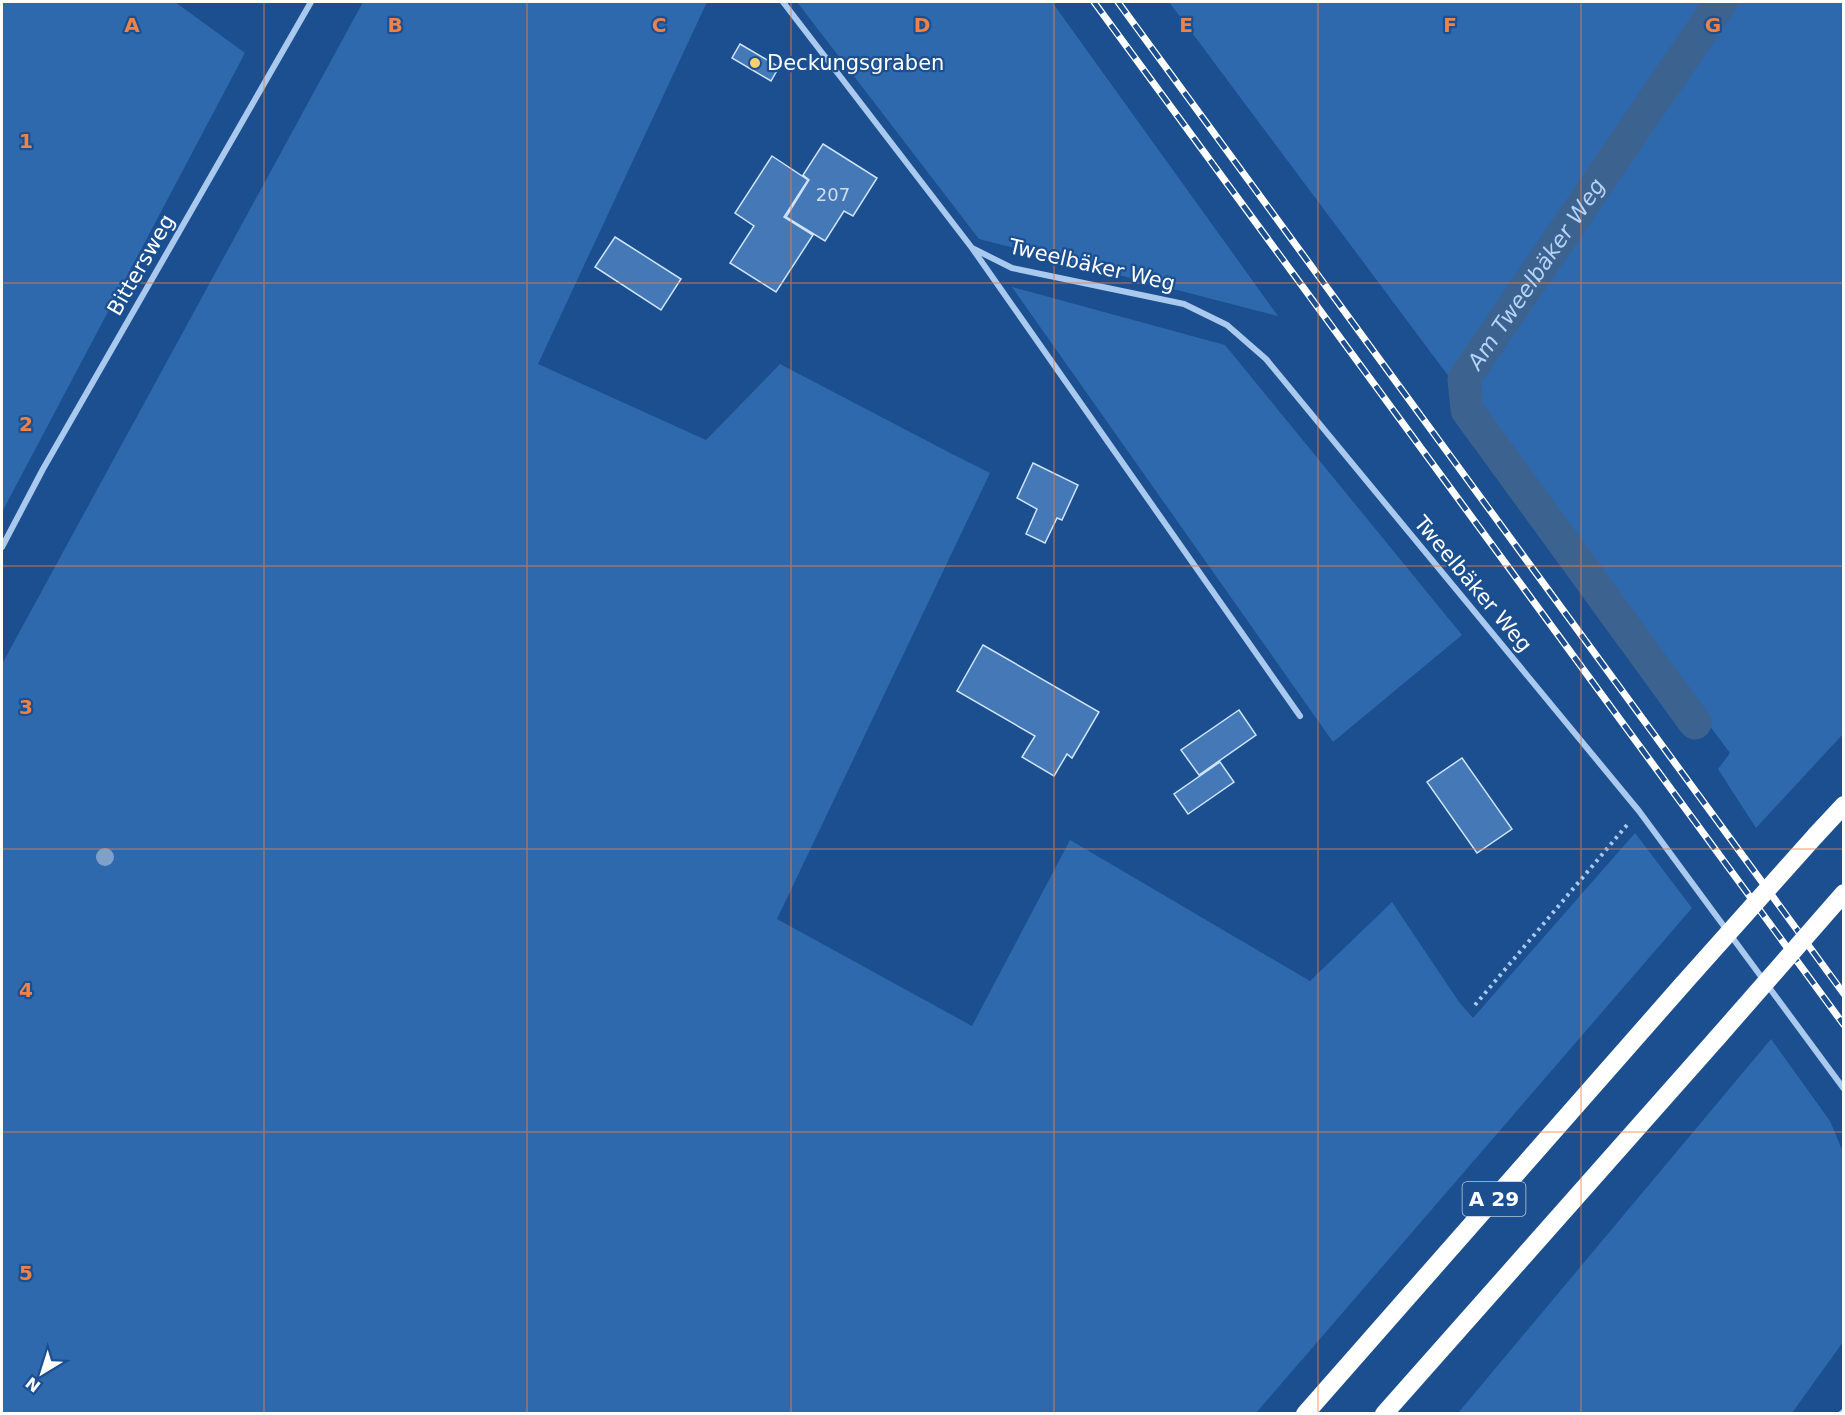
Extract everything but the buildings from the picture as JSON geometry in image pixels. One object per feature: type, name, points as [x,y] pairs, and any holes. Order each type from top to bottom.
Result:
[{"type":"highway","name":"A 29","points":[[1305,1413],[1844,805]]},
{"type":"highway","name":"A 29","points":[[1384,1413],[1844,893]]},
{"type":"street","name":"Bittersweg","points":[[2,547],[43,470],[311,2]]},
{"type":"street","name":"Tweelbäker Weg","points":[[783,2],[972,248],[1300,716]]},
{"type":"street","name":"Tweelbäker Weg","points":[[972,248],[1012,268],[1184,304],[1227,325],[1266,359],[1639,811],[1844,1089]]},
{"type":"path","points":[[1475,1005],[1639,811]]},
{"type":"shaded area","points":[[2,2],[175,2],[245,53],[2,512]]},
{"type":"shaded area","points":[[363,2],[707,2],[538,364],[706,440],[780,364],[990,473],[777,919],[972,1026],[1070,840],[1310,981],[1392,902],[1459,1002],[1473,1018],[1635,833],[1692,908],[1256,1413],[2,1413],[2,664]]},
{"type":"shaded area","points":[[797,2],[1052,2],[1278,316],[979,239]]},
{"type":"shaded area","points":[[1169,2],[1843,2],[1843,734],[1756,828],[1718,769],[1730,753]]},
{"type":"shaded area","points":[[1012,287],[1225,345],[1462,635],[1333,742]]},
{"type":"shaded area","points":[[1771,1039],[1830,1121],[1843,1152],[1843,1342],[1792,1413],[1458,1413]]},
{"type":"waterway","name":"Am Tweelbäker Weg","points":[[1695,723],[1467,410],[1464,379],[1721,2]]},
{"type":"railway","points":[[1094,2],[1844,1025]]},
{"type":"railway","points":[[1118,2],[1844,994]]},
{"type":"place","name":"Deckungsgraben","points":[[755,63]]}]
